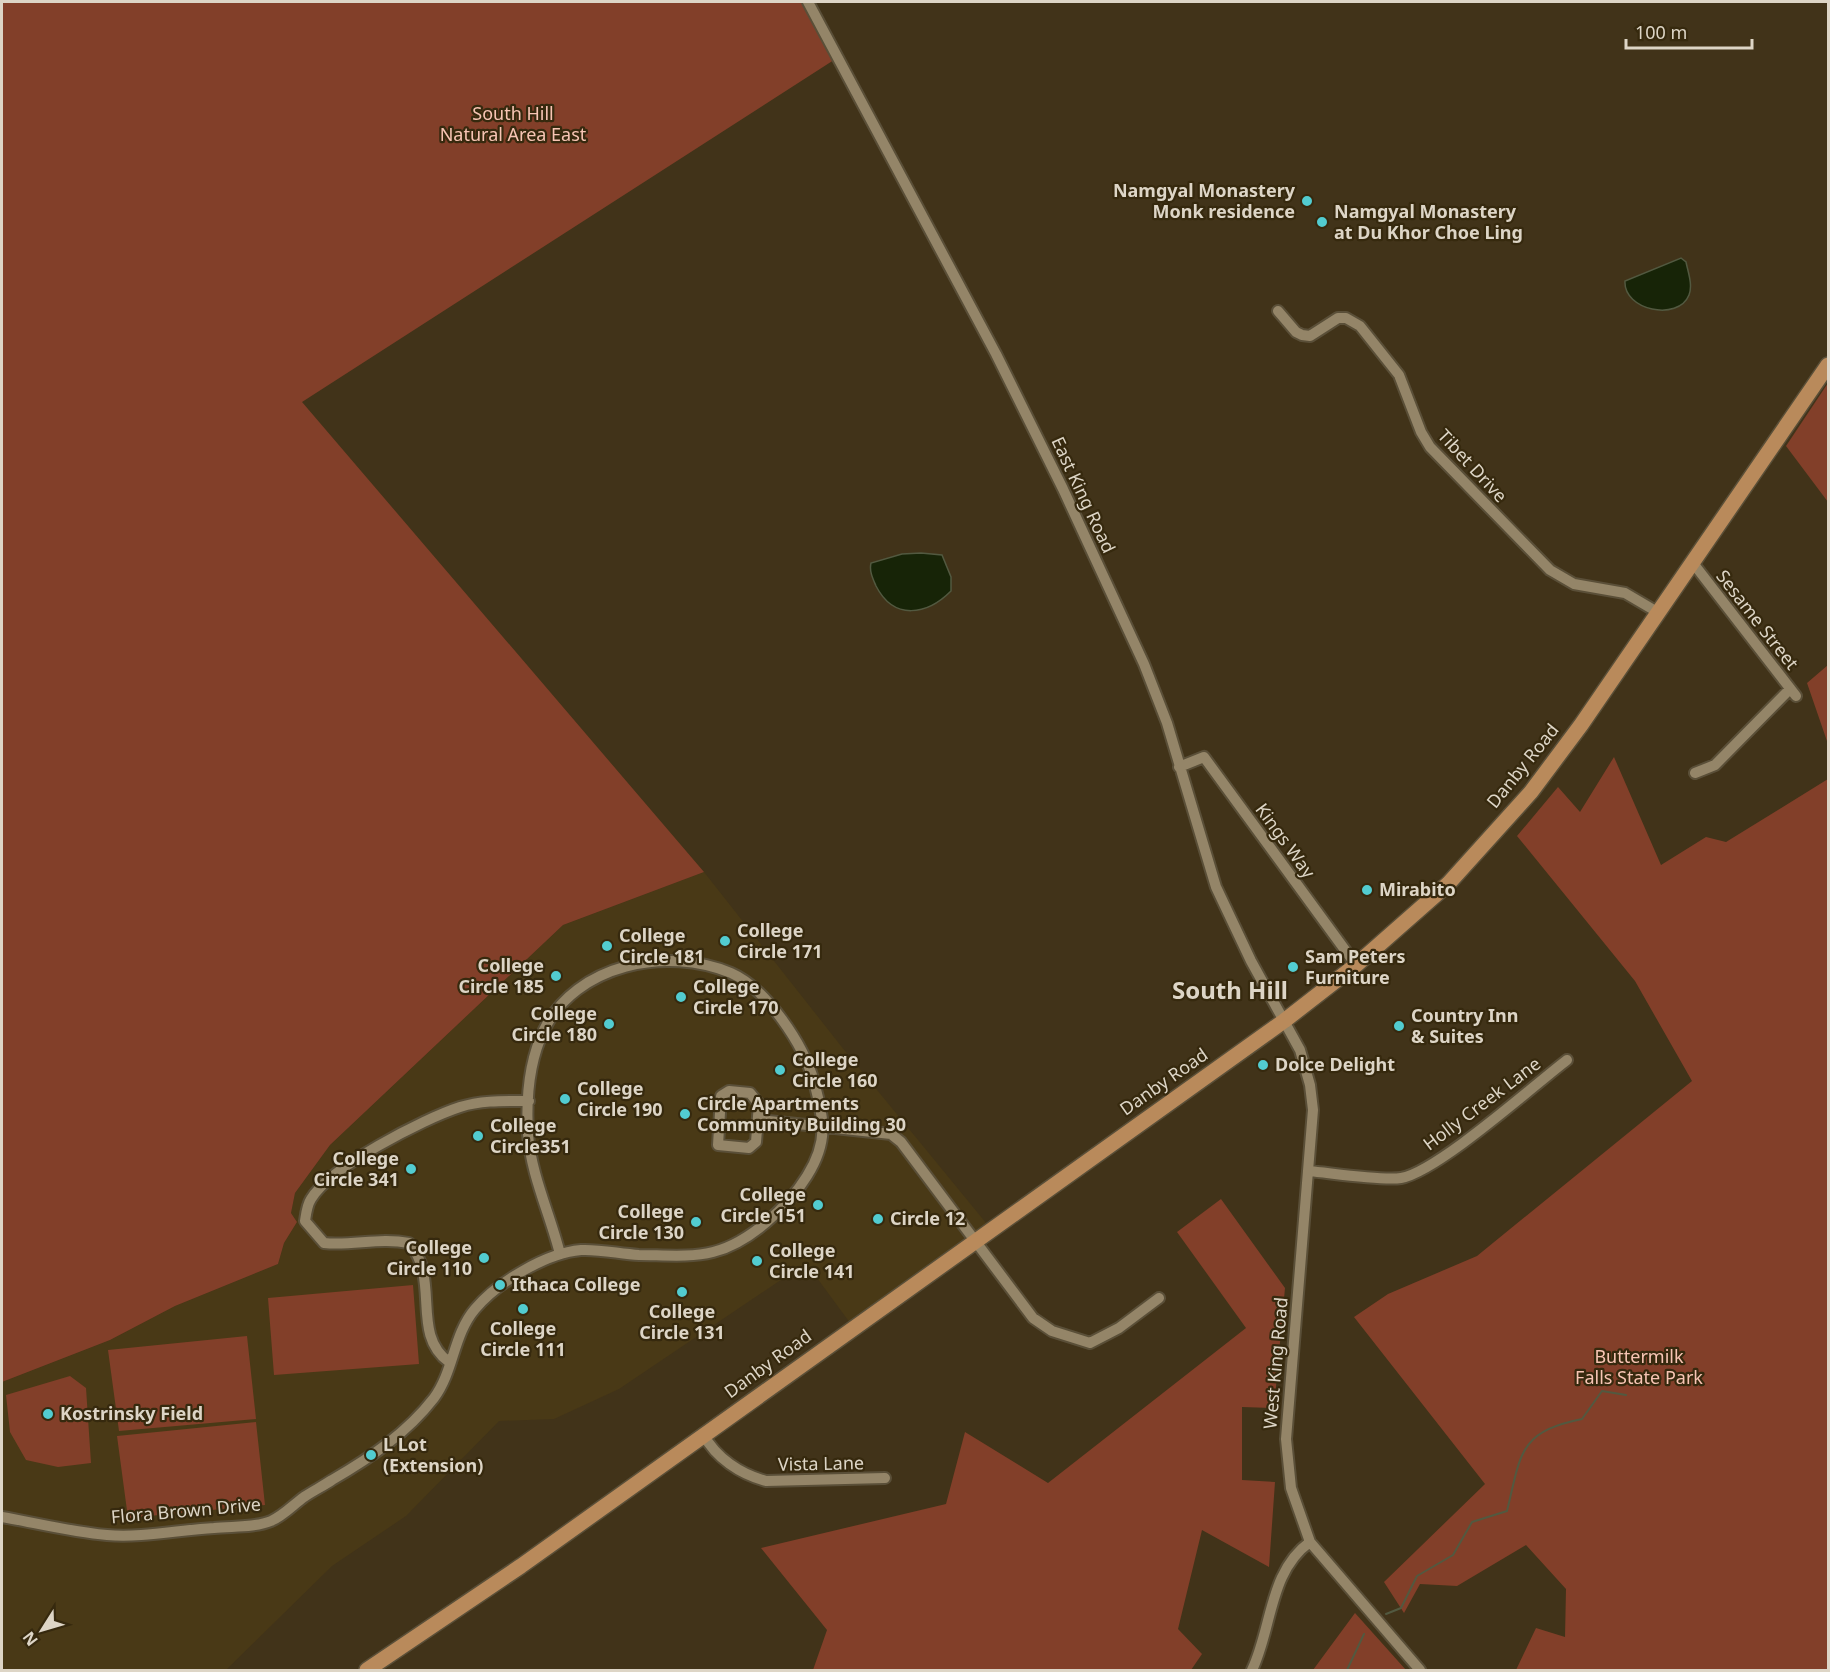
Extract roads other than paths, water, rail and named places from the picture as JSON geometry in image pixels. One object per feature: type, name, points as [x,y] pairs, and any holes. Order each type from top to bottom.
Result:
[{"type":"main road","name":"Danby Road","points":[[367,1671],[521,1566],[1284,1021],[1356,965],[1448,884],[1531,792],[1659,613],[1828,365]]},
{"type":"street","name":"East King Road","points":[[808,2],[990,343],[1064,489],[1144,664],[1167,723],[1216,887],[1251,961],[1284,1021]]},
{"type":"street","name":"Tibet Drive","points":[[1278,311],[1296,332],[1302,335],[1310,336],[1338,318],[1346,318],[1360,326],[1399,375],[1421,432],[1430,447],[1531,552],[1563,579],[1586,587],[1620,591],[1659,613]]},
{"type":"street","name":"Sesame Street","points":[[1693,563],[1793,692],[1715,765],[1695,773]]},
{"type":"street","name":"Kings Way","points":[[1179,767],[1203,757],[1356,965]]},
{"type":"street","points":[[560,1254],[535,1173],[528,1136],[531,1062],[545,1027],[568,997],[598,976],[627,966],[662,960],[696,963],[734,974],[767,1002],[795,1037],[812,1073],[825,1126]]},
{"type":"street","name":"West King Road","points":[[1284,1021],[1300,1050],[1310,1085],[1313,1110],[1286,1439],[1291,1488],[1310,1542],[1420,1671]]},
{"type":"street","name":"Holly Creek Lane","points":[[1309,1171],[1401,1178],[1422,1170],[1444,1156],[1567,1060]]},
{"type":"street","points":[[743,1091],[756,1097],[759,1104],[759,1120],[753,1146],[749,1148],[718,1145],[720,1096],[723,1093],[743,1091]]},
{"type":"street","points":[[449,1362],[436,1352],[430,1337],[424,1268],[419,1254],[409,1242],[380,1239],[339,1245],[324,1243],[305,1221],[306,1212],[310,1200],[334,1173],[409,1131],[458,1108],[481,1102],[529,1101]]},
{"type":"street","points":[[759,1120],[891,1134],[901,1142],[1033,1318],[1070,1339],[1090,1343],[1119,1328],[1159,1298]]},
{"type":"street","name":"Flora Brown Drive","points":[[2,1516],[110,1536],[270,1521],[380,1450],[434,1398],[443,1384],[459,1335],[475,1308],[536,1263],[560,1254],[585,1250],[677,1255],[714,1252],[734,1243],[769,1219],[807,1176],[819,1150],[825,1126]]},
{"type":"street","name":"Vista Lane","points":[[703,1434],[712,1448],[731,1465],[766,1481],[885,1478]]},
{"type":"street","points":[[1252,1671],[1265,1638],[1274,1600],[1284,1574],[1295,1556],[1310,1542]]},
{"type":"waterway","points":[[1386,1614],[1401,1608],[1417,1576],[1453,1555],[1472,1522],[1507,1511],[1520,1460],[1534,1439],[1561,1424],[1582,1419],[1602,1391],[1626,1395]]},
{"type":"waterway","points":[[1347,1670],[1364,1634]]},
{"type":"place","name":"Namgyal Monastery Monk residence","points":[[1307,201]]},
{"type":"place","name":"Namgyal Monastery at Du Khor Choe Ling","points":[[1322,222]]},
{"type":"place","name":"Mirabito","points":[[1367,890]]},
{"type":"place","name":"College Circle 171","points":[[725,941]]},
{"type":"place","name":"College Circle 181","points":[[607,946]]},
{"type":"place","name":"Sam Peters Furniture","points":[[1293,967]]},
{"type":"place","name":"College Circle 185","points":[[556,976]]},
{"type":"place","name":"College Circle 170","points":[[681,997]]},
{"type":"place","name":"College Circle 180","points":[[609,1024]]},
{"type":"place","name":"Country Inn & Suites","points":[[1399,1026]]},
{"type":"place","name":"Dolce Delight","points":[[1263,1065]]},
{"type":"place","name":"College Circle 160","points":[[780,1070]]},
{"type":"place","name":"College Circle 190","points":[[565,1099]]},
{"type":"place","name":"Circle Apartments Community Building 30","points":[[685,1114]]},
{"type":"place","name":"College Circle351","points":[[478,1136]]},
{"type":"place","name":"College Circle 341","points":[[411,1169]]},
{"type":"place","name":"College Circle 151","points":[[818,1205]]},
{"type":"place","name":"Circle 12","points":[[878,1219]]},
{"type":"place","name":"College Circle 130","points":[[696,1222]]},
{"type":"place","name":"College Circle 110","points":[[484,1258]]},
{"type":"place","name":"College Circle 141","points":[[757,1261]]},
{"type":"place","name":"Ithaca College","points":[[500,1285]]},
{"type":"place","name":"College Circle 131","points":[[682,1292]]},
{"type":"place","name":"College Circle 111","points":[[523,1309]]},
{"type":"place","name":"Kostrinsky Field","points":[[48,1414]]},
{"type":"place","name":"L Lot (Extension)","points":[[371,1455]]},
{"type":"district","name":"South Hill","points":[[1230,991]]},
{"type":"park label","name":"South Hill Natural Area East","points":[[513,124]]},
{"type":"park label","name":"Buttermilk Falls State Park","points":[[1639,1367]]}]
